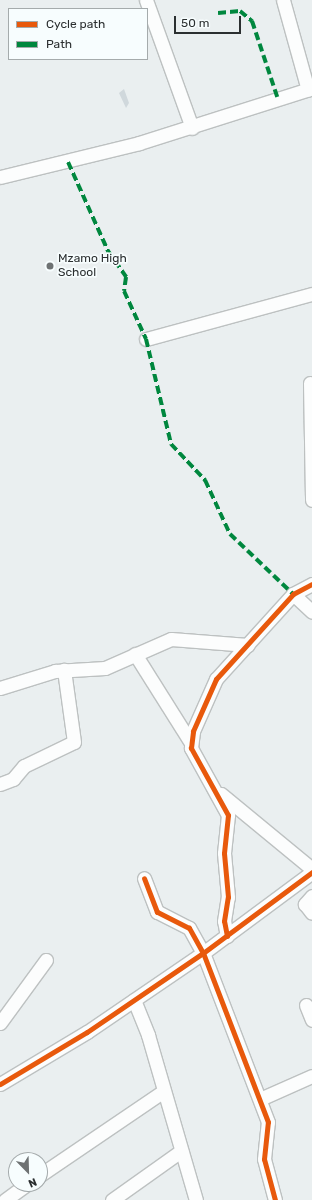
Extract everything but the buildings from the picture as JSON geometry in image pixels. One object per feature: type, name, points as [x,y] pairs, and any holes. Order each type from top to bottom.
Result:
[{"type":"street","points":[[146,0],[192,128]]},
{"type":"street","points":[[0,177],[192,128],[310,89],[283,0]]},
{"type":"street","points":[[146,339],[312,294]]},
{"type":"street","points":[[310,383],[312,500]]},
{"type":"street","points":[[191,744],[208,693],[293,594],[312,584]]},
{"type":"street","points":[[293,594],[312,612]]},
{"type":"street","points":[[0,688],[64,670],[100,669],[176,639],[248,645]]},
{"type":"street","points":[[136,654],[218,791],[228,815],[224,854],[228,897],[224,921],[227,936]]},
{"type":"street","points":[[0,784],[24,766],[74,742],[64,670]]},
{"type":"street","points":[[0,1084],[134,1000],[203,953],[312,871],[218,791]]},
{"type":"street","points":[[144,878],[157,912],[189,928],[203,953],[268,1122],[264,1159],[275,1200]]},
{"type":"street","points":[[312,896],[305,904],[312,913]]},
{"type":"street","points":[[0,1023],[46,960]]},
{"type":"street","points":[[134,1000],[148,1035],[162,1092],[196,1200]]},
{"type":"street","points":[[306,1006],[312,1020]]},
{"type":"street","points":[[260,1100],[312,1076]]},
{"type":"street","points":[[48,1170],[162,1092]]},
{"type":"street","points":[[112,1200],[181,1151]]},
{"type":"street","points":[[5,1200],[16,1192]]},
{"type":"marked path","points":[[218,13],[240,11],[252,21],[278,99]]},
{"type":"marked path","points":[[68,162],[108,251],[126,277],[124,291],[146,339],[171,444],[205,480],[230,534],[293,594]]},
{"type":"cycle path","points":[[227,936],[224,921],[228,897],[224,853],[228,815],[191,748],[193,731],[216,679],[293,594],[312,584]]},
{"type":"cycle path","points":[[275,1200],[264,1159],[268,1122],[203,953],[312,872]]},
{"type":"cycle path","points":[[0,1084],[87,1032],[203,953],[189,928],[157,912],[144,878]]},
{"type":"place","name":"Mzamo High School","points":[[50,266]]}]
